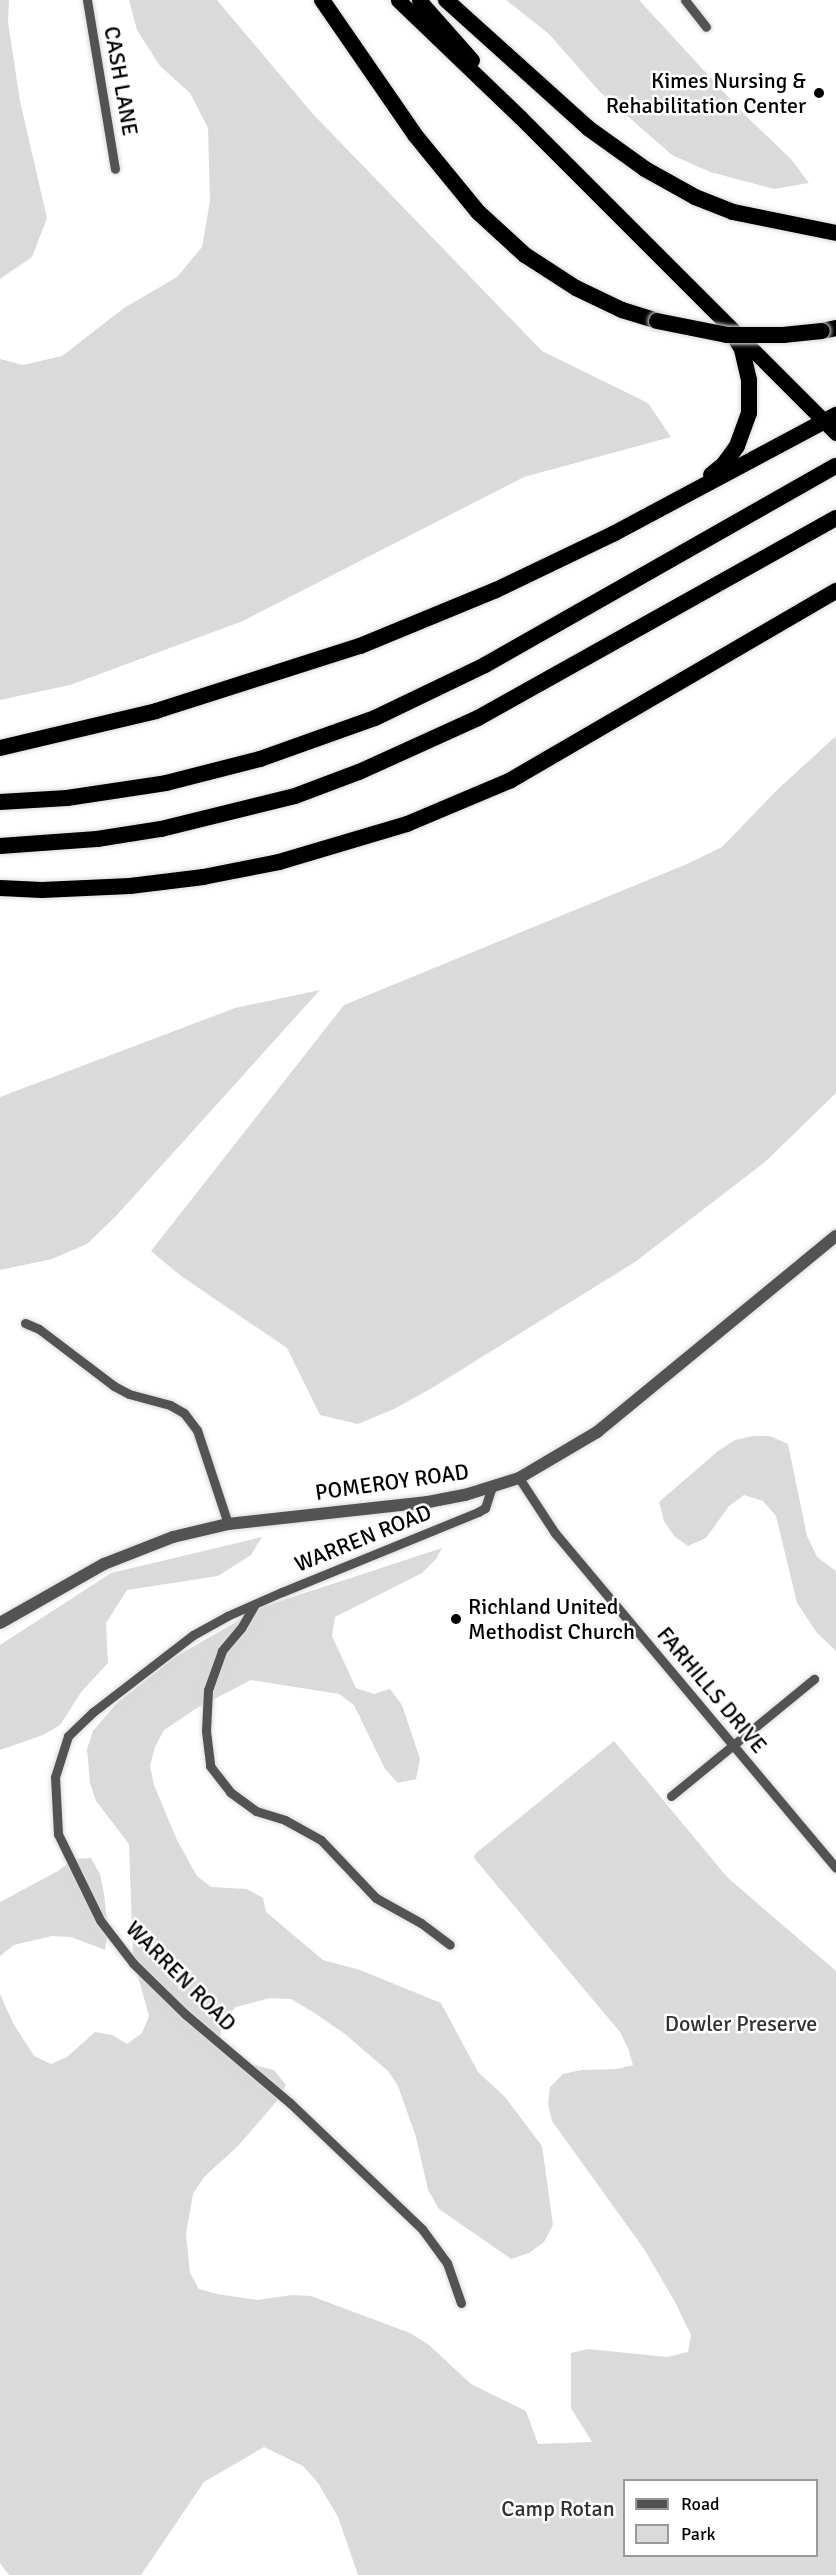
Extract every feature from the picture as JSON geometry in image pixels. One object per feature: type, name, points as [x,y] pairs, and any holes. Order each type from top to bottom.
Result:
[{"type":"highway","points":[[322,0],[415,135],[478,212],[525,255],[576,288],[622,310],[657,321],[727,335],[783,335],[829,330]]},
{"type":"highway","points":[[398,0],[520,117],[728,325],[829,418],[836,433]]},
{"type":"highway","points":[[418,0],[520,117]]},
{"type":"highway","points":[[446,0],[588,128],[645,170],[695,197],[733,212],[836,233]]},
{"type":"highway","points":[[692,491],[724,464],[737,446],[749,413],[749,380],[742,349],[728,325]]},
{"type":"highway","points":[[0,748],[156,711],[360,646],[496,590],[613,534],[787,443],[829,418]]},
{"type":"highway","points":[[0,802],[67,798],[189,777],[260,759],[375,718],[484,665],[836,466]]},
{"type":"highway","points":[[0,846],[97,838],[161,829],[295,796],[359,772],[478,718],[836,518]]},
{"type":"highway","points":[[0,888],[42,890],[130,886],[203,877],[279,862],[407,824],[511,780],[836,591]]},
{"type":"street","name":"CASH LANE","points":[[87,0],[115,169]]},
{"type":"street","points":[[685,0],[706,27]]},
{"type":"street","name":"POMEROY ROAD","points":[[0,1623],[104,1564],[153,1544],[228,1524],[428,1502],[492,1487],[519,1478],[597,1432],[836,1236]]},
{"type":"street","points":[[24,1323],[39,1329],[114,1386],[129,1394],[171,1405],[184,1413],[197,1430],[228,1524]]},
{"type":"street","name":"FARHILLS DRIVE","points":[[519,1478],[555,1533],[836,1868]]},
{"type":"street","name":"WARREN ROAD","points":[[461,2303],[447,2263],[422,2229],[290,2103],[185,2014],[133,1963],[99,1920],[58,1834],[55,1777],[68,1736],[93,1712],[177,1647],[227,1616],[478,1512],[485,1508],[492,1487]]},
{"type":"street","points":[[255,1604],[241,1628],[222,1651],[208,1690],[206,1731],[210,1766],[230,1792],[256,1811],[285,1820],[321,1840],[375,1898],[421,1923],[450,1945]]},
{"type":"street","points":[[671,1796],[814,1679]]},
{"type":"green space","points":[[0,0],[9,0],[8,22],[20,101],[47,218],[32,257],[0,279]]},
{"type":"green space","points":[[129,0],[217,0],[312,113],[542,351],[648,403],[671,437],[524,477],[243,621],[70,685],[0,700],[0,359],[23,365],[62,356],[124,308],[177,277],[202,247],[210,201],[208,128],[190,93],[160,66],[137,30]]},
{"type":"green space","points":[[506,0],[639,0],[744,114],[791,159],[809,183],[774,189],[710,172],[672,155],[600,92],[549,34]]},
{"type":"green space","points":[[836,736],[836,1093],[765,1162],[635,1262],[432,1388],[394,1409],[358,1424],[320,1415],[287,1348],[181,1276],[151,1251],[344,1005],[687,864],[722,847],[778,789]]},
{"type":"green space","points":[[320,990],[116,1216],[87,1244],[52,1259],[0,1270],[0,1097],[235,1008]]},
{"type":"green space","points":[[753,1436],[770,1436],[788,1444],[807,1536],[817,1557],[836,1571],[836,1651],[817,1633],[797,1603],[776,1516],[763,1501],[744,1495],[729,1506],[706,1538],[688,1546],[674,1536],[664,1521],[659,1502],[718,1451],[735,1440]]},
{"type":"green space","points":[[262,1537],[251,1555],[218,1576],[127,1590],[106,1623],[108,1663],[82,1691],[60,1725],[43,1735],[0,1750],[0,1645],[111,1573]]},
{"type":"green space","points":[[442,1548],[436,1559],[422,1573],[335,1617],[332,1636],[356,1688],[374,1694],[390,1689],[402,1705],[420,1759],[416,1779],[398,1783],[385,1769],[354,1705],[339,1694],[251,1680],[197,1708],[164,1730],[155,1747],[150,1766],[154,1785],[177,1840],[197,1876],[211,1887],[247,1889],[263,1898],[266,1912],[323,1960],[360,1970],[441,2003],[478,2072],[505,2097],[542,2146],[553,2225],[544,2242],[529,2253],[511,2259],[439,2209],[428,2190],[416,2137],[398,2086],[388,2071],[345,2034],[313,2012],[291,1999],[271,1998],[236,2007],[222,2021],[220,2041],[229,2059],[274,2070],[286,2085],[276,2102],[238,2146],[204,2177],[193,2194],[186,2234],[190,2273],[199,2289],[257,2300],[292,2295],[311,2296],[410,2333],[429,2345],[471,2384],[526,2411],[538,2444],[592,2442],[571,2408],[571,2353],[588,2349],[667,2357],[688,2352],[691,2335],[644,2249],[552,2121],[548,2104],[550,2087],[563,2074],[581,2070],[617,2069],[633,2065],[628,2048],[620,2032],[474,1858],[475,1854],[614,1741],[727,1877],[836,1971],[836,2575],[358,2575],[338,2517],[318,2483],[303,2466],[264,2447],[204,2482],[141,2575],[9,2575],[0,2563],[0,1994],[13,2023],[34,2056],[51,2064],[67,2057],[95,2032],[112,2035],[127,2044],[142,2033],[149,2016],[133,1958],[129,1844],[96,1801],[90,1783],[87,1749],[93,1731],[116,1704],[175,1657],[262,1607]]},
{"type":"green space","points":[[91,1858],[100,1874],[104,1894],[108,1931],[105,1950],[71,1937],[52,1936],[14,1945],[0,1956],[0,1902],[58,1871],[73,1859]]},
{"type":"place","name":"Kimes Nursing & Rehabilitation Center","points":[[819,93]]},
{"type":"place","name":"Richland United Methodist Church","points":[[456,1619]]},
{"type":"park label","name":"Dowler Preserve","points":[[741,2024]]},
{"type":"park label","name":"Camp Rotan","points":[[558,2509]]}]
